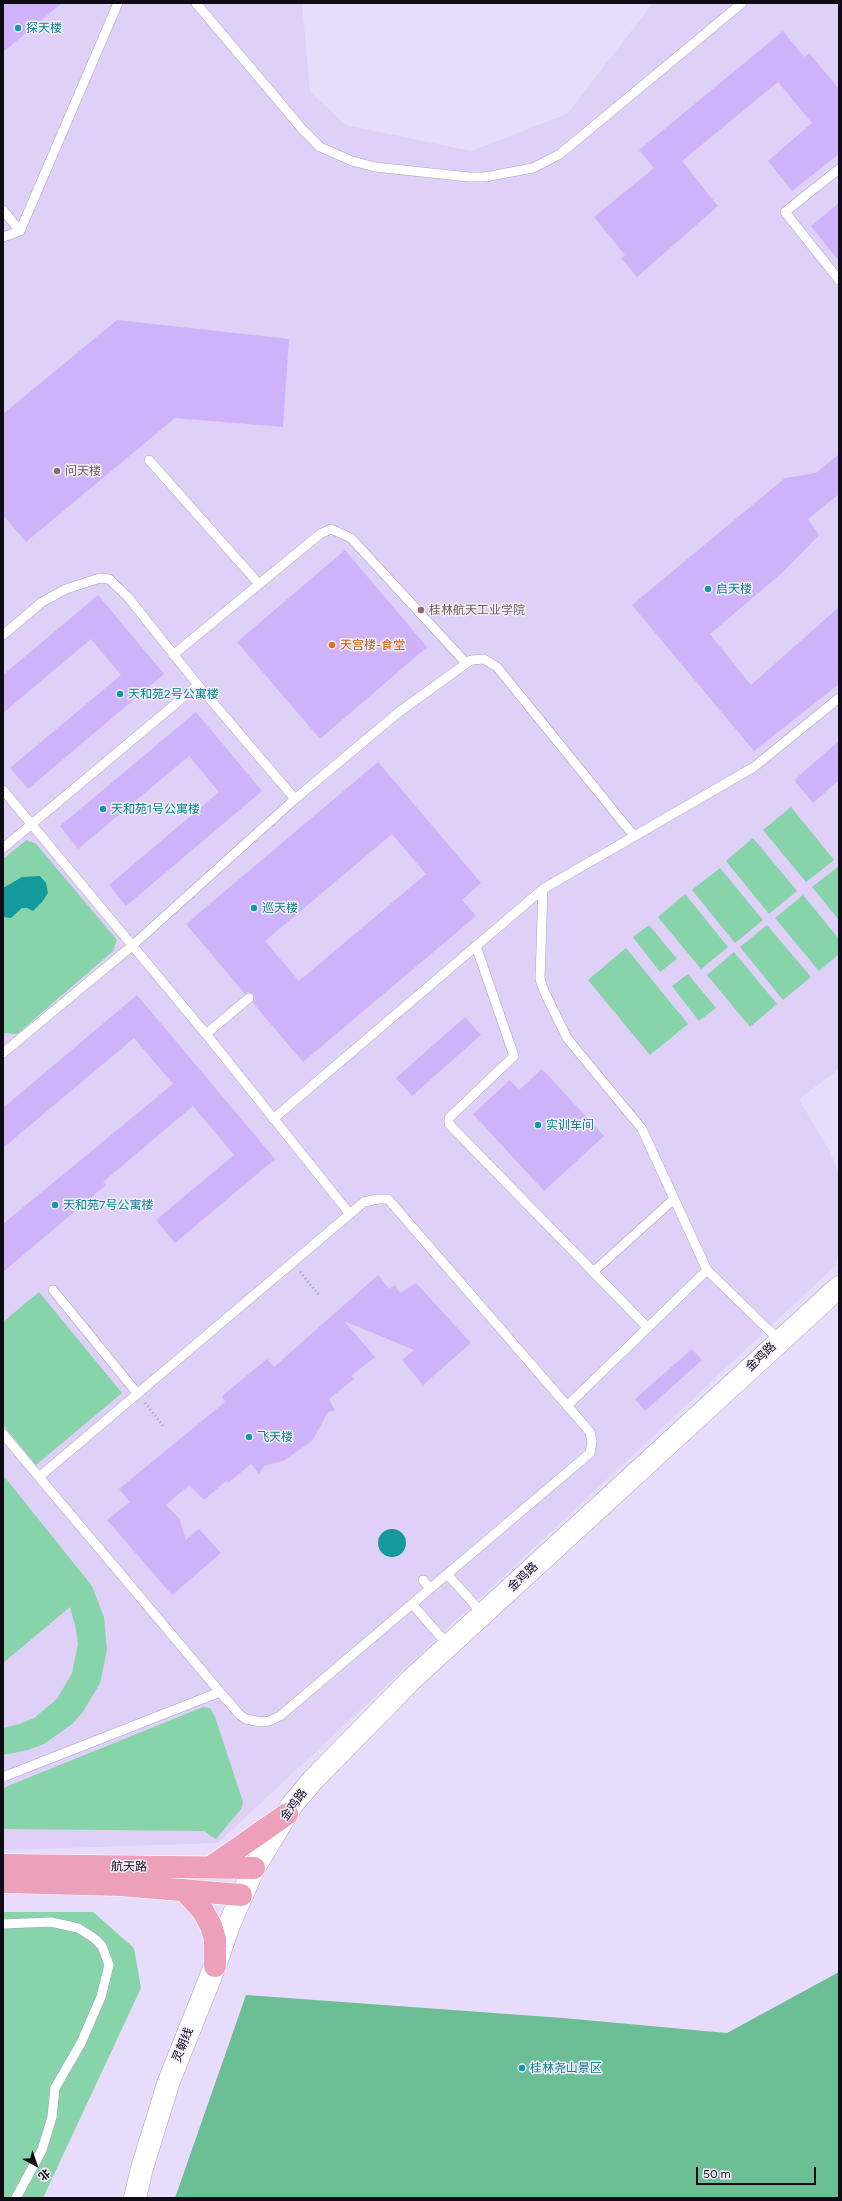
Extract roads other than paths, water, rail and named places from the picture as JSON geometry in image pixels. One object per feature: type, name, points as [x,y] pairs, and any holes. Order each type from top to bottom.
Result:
[{"type":"main road","name":"金鸡路","points":[[241,1895],[254,1868],[287,1814],[318,1774],[411,1680],[448,1645],[779,1340],[839,1287]]},
{"type":"main road","points":[[211,1867],[287,1814]]},
{"type":"main road","name":"航天路","points":[[3,1865],[254,1868]]},
{"type":"main road","name":"航天路","points":[[3,1882],[120,1885],[241,1895]]},
{"type":"main road","points":[[184,1890],[203,1911],[211,1926],[215,1939],[215,1966]]},
{"type":"main road","name":"灵朝线","points":[[135,2198],[142,2168],[169,2081],[215,1966],[241,1895]]},
{"type":"lane","points":[[3,237],[20,231],[118,3]]},
{"type":"lane","points":[[196,3],[320,147],[352,161],[375,167],[469,177],[484,177],[533,168],[560,154],[742,3]]},
{"type":"lane","points":[[839,169],[785,212],[839,280]]},
{"type":"lane","points":[[3,210],[20,231]]},
{"type":"lane","points":[[149,460],[258,584]]},
{"type":"lane","points":[[173,655],[320,534],[327,530],[336,530],[351,538],[466,663]]},
{"type":"lane","points":[[3,635],[42,602],[86,582],[104,578],[113,582],[127,596],[173,655],[295,799]]},
{"type":"lane","points":[[3,1052],[133,945],[295,799],[399,712],[470,660],[484,659],[497,666],[634,836]]},
{"type":"lane","points":[[3,848],[198,685]]},
{"type":"lane","points":[[273,1119],[543,889],[754,767],[839,698]]},
{"type":"lane","points":[[3,790],[206,1034],[350,1214]]},
{"type":"lane","points":[[543,889],[540,979],[544,991],[573,1047],[642,1129],[707,1270],[779,1340]]},
{"type":"lane","points":[[476,946],[514,1056],[449,1118],[449,1124],[648,1328]]},
{"type":"lane","points":[[206,1034],[248,998]]},
{"type":"lane","points":[[3,1434],[39,1477],[220,1692],[240,1715],[246,1719],[260,1722],[275,1719],[590,1453],[592,1436],[388,1200],[378,1199],[364,1202],[39,1477]]},
{"type":"lane","points":[[593,1272],[674,1199]]},
{"type":"lane","points":[[567,1406],[707,1270]]},
{"type":"lane","points":[[53,1290],[137,1393]]},
{"type":"lane","points":[[447,1574],[483,1614]]},
{"type":"lane","points":[[423,1580],[430,1589]]},
{"type":"lane","points":[[412,1604],[448,1645]]},
{"type":"lane","points":[[3,1777],[220,1692]]},
{"type":"lane","points":[[3,1924],[51,1922],[68,1925],[94,1938],[105,1950],[109,1965],[101,1997],[81,2043],[54,2088],[52,2117],[42,2150],[16,2198]]},
{"type":"place","name":"探天楼","points":[[18,28]]},
{"type":"place","name":"问天楼","points":[[57,471]]},
{"type":"place","name":"启天楼","points":[[708,589]]},
{"type":"place","name":"桂林航天工业学院","points":[[421,610]]},
{"type":"place","name":"天宫楼-食堂","points":[[332,645]]},
{"type":"place","name":"天和苑2号公寓楼","points":[[120,694]]},
{"type":"place","name":"天和苑1号公寓楼","points":[[103,809]]},
{"type":"place","name":"巡天楼","points":[[254,908]]},
{"type":"place","name":"实训车间","points":[[538,1125]]},
{"type":"place","name":"天和苑7号公寓楼","points":[[55,1205]]},
{"type":"place","name":"飞天楼","points":[[249,1437]]},
{"type":"place","name":"桂林尧山景区","points":[[522,2068]]}]
